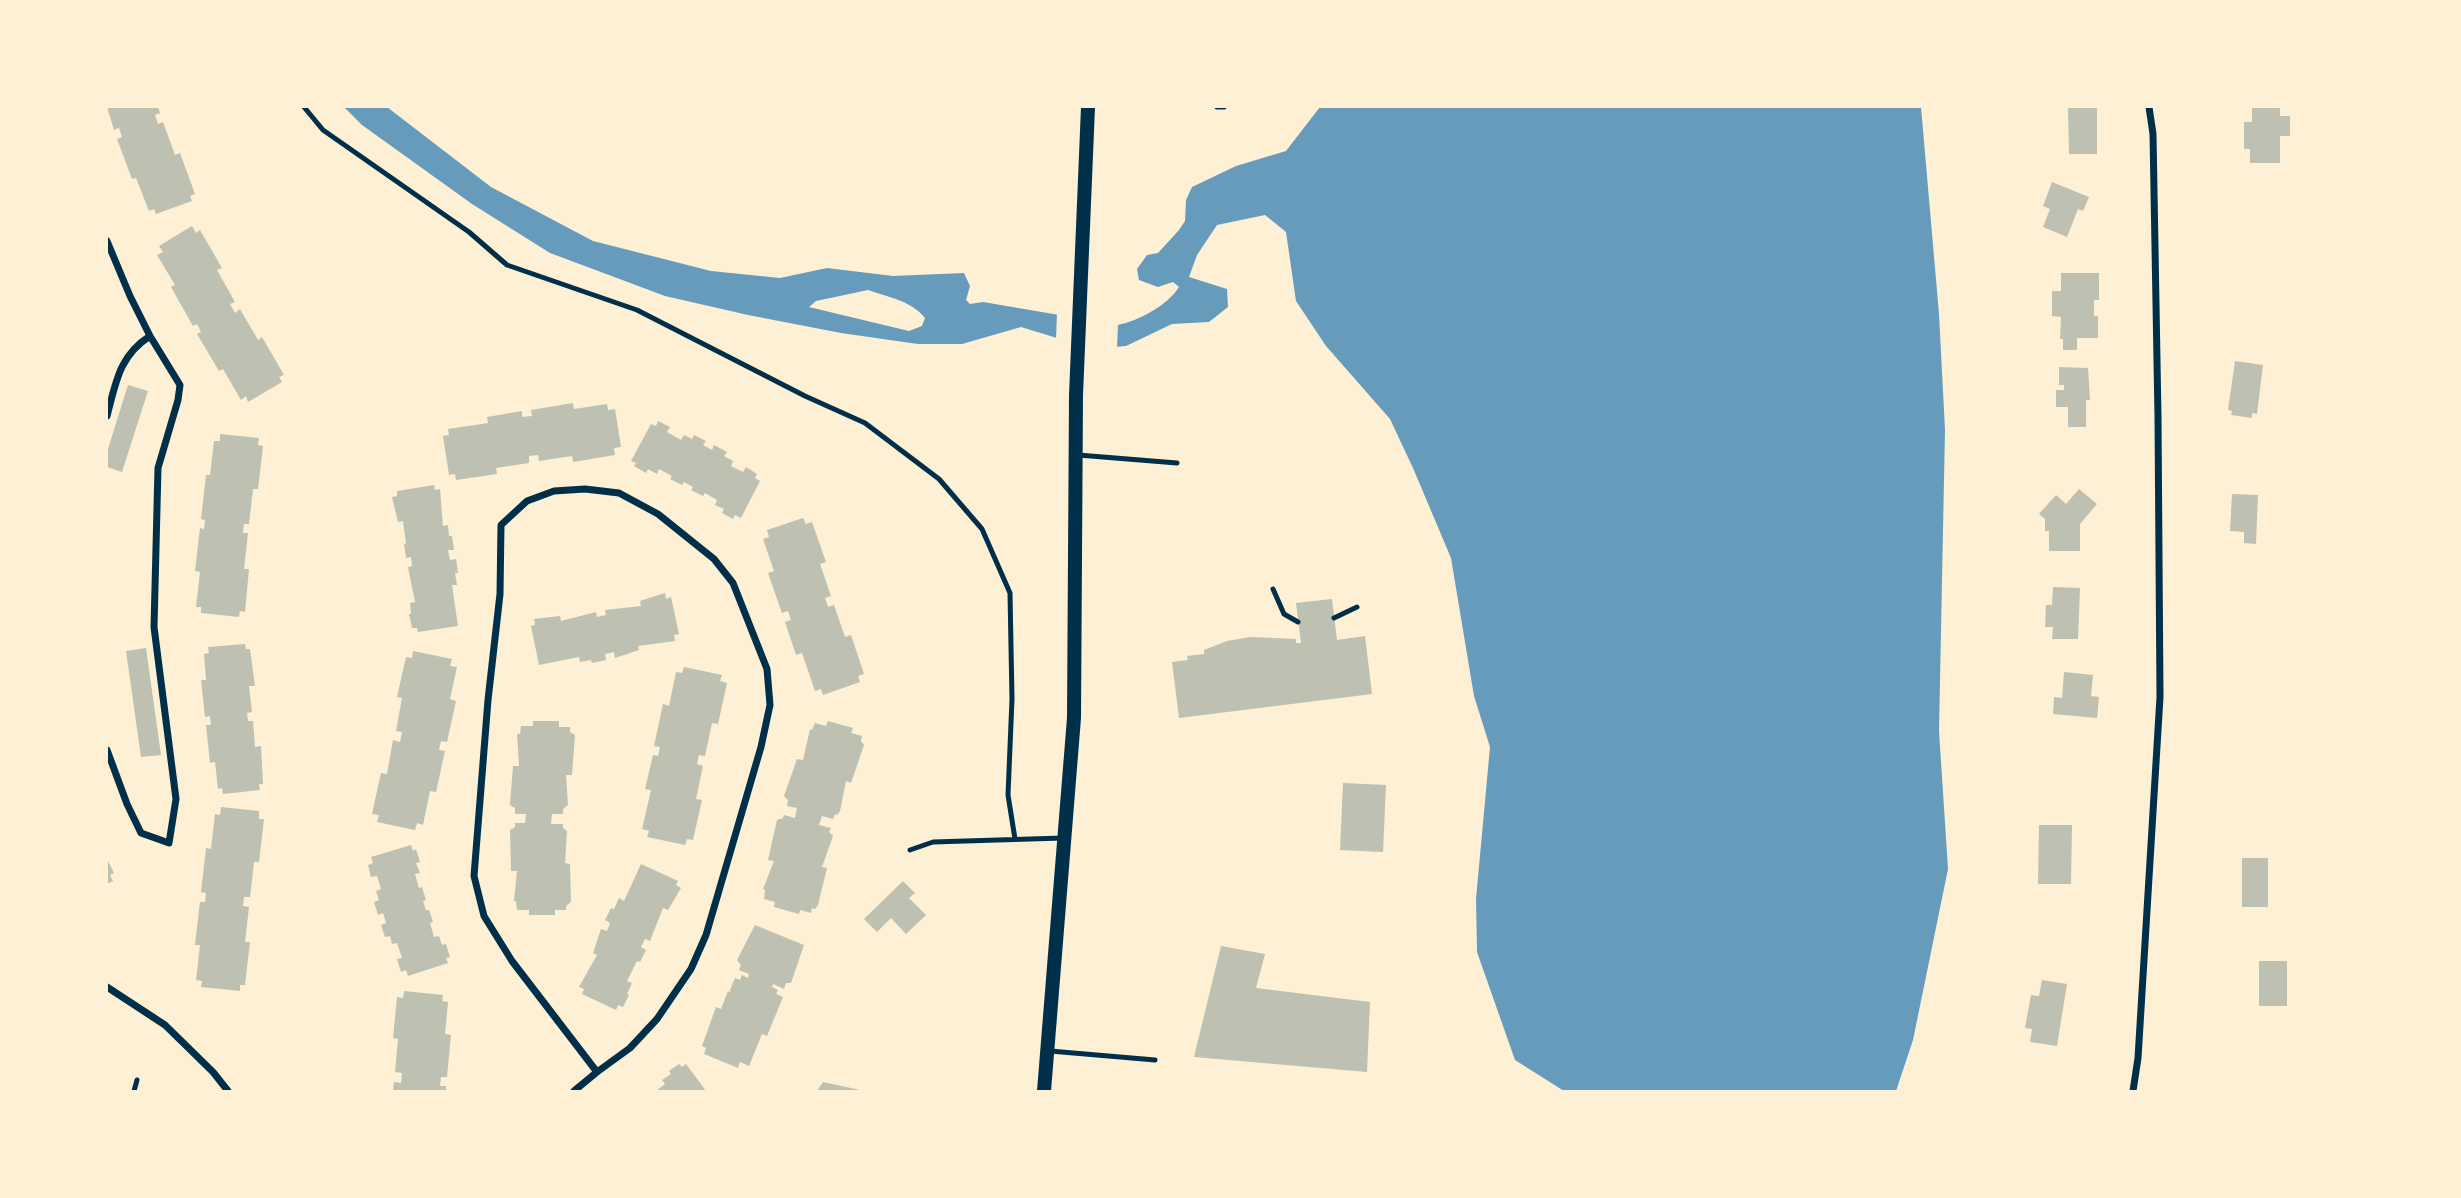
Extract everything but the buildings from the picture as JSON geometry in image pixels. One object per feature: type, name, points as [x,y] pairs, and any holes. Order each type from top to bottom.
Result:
[{"type":"main road","points":[[1044,1091],[1074,718],[1076,395],[1088,107]]},
{"type":"street","points":[[2133,1091],[2138,1058],[2160,697],[2153,134],[2149,107]]},
{"type":"street","points":[[107,241],[111,261],[150,336],[180,385],[158,468],[157,495],[155,626],[176,799],[169,843],[141,833],[107,750]]},
{"type":"street","points":[[107,416],[128,354],[150,336]]},
{"type":"street","points":[[574,1091],[631,1048],[657,1019],[691,969],[706,935],[761,747],[770,705],[767,669],[733,583],[714,559],[658,514],[620,493],[584,489],[554,491],[527,501],[501,525],[500,594],[488,700],[474,876],[484,916],[512,961],[597,1072]]},
{"type":"street","points":[[107,987],[165,1025],[213,1072],[228,1091]]},
{"type":"lane","points":[[304,107],[323,130],[469,232],[506,265],[637,310],[805,396],[865,423],[939,480],[982,529],[1010,593],[1012,699],[1007,795],[1015,839]]},
{"type":"lane","points":[[1217,107],[1224,107]]},
{"type":"lane","points":[[1075,454],[1177,463]]},
{"type":"lane","points":[[1273,589],[1284,614],[1298,622]]},
{"type":"lane","points":[[1334,618],[1357,607]]},
{"type":"lane","points":[[910,850],[933,842],[1064,838]]},
{"type":"lane","points":[[1047,1051],[1156,1060]]},
{"type":"lane","points":[[134,1091],[137,1080]]},
{"type":"water","points":[[344,107],[387,107],[491,187],[593,241],[711,271],[780,278],[827,268],[893,276],[964,273],[970,286],[966,300],[970,304],[983,302],[1118,325],[1152,311],[1168,300],[1179,287],[1173,282],[1158,287],[1139,280],[1137,269],[1147,255],[1158,253],[1179,230],[1185,221],[1186,200],[1192,187],[1236,166],[1286,151],[1320,107],[1921,107],[1939,314],[1945,430],[1939,731],[1948,869],[1913,1040],[1896,1091],[1564,1091],[1515,1060],[1477,952],[1476,899],[1490,747],[1474,696],[1451,558],[1390,419],[1326,346],[1296,301],[1286,232],[1265,215],[1217,225],[1197,255],[1189,277],[1227,289],[1228,307],[1209,322],[1172,324],[1126,346],[1093,349],[1021,327],[962,344],[918,344],[841,333],[665,296],[550,253],[472,204],[362,125]],"holes":[[[868,290],[913,307],[925,318],[922,326],[909,331],[809,307],[816,301]]]},
{"type":"pier","points":[[1057,312],[1118,322],[1117,351],[1092,352],[1056,340]]}]
